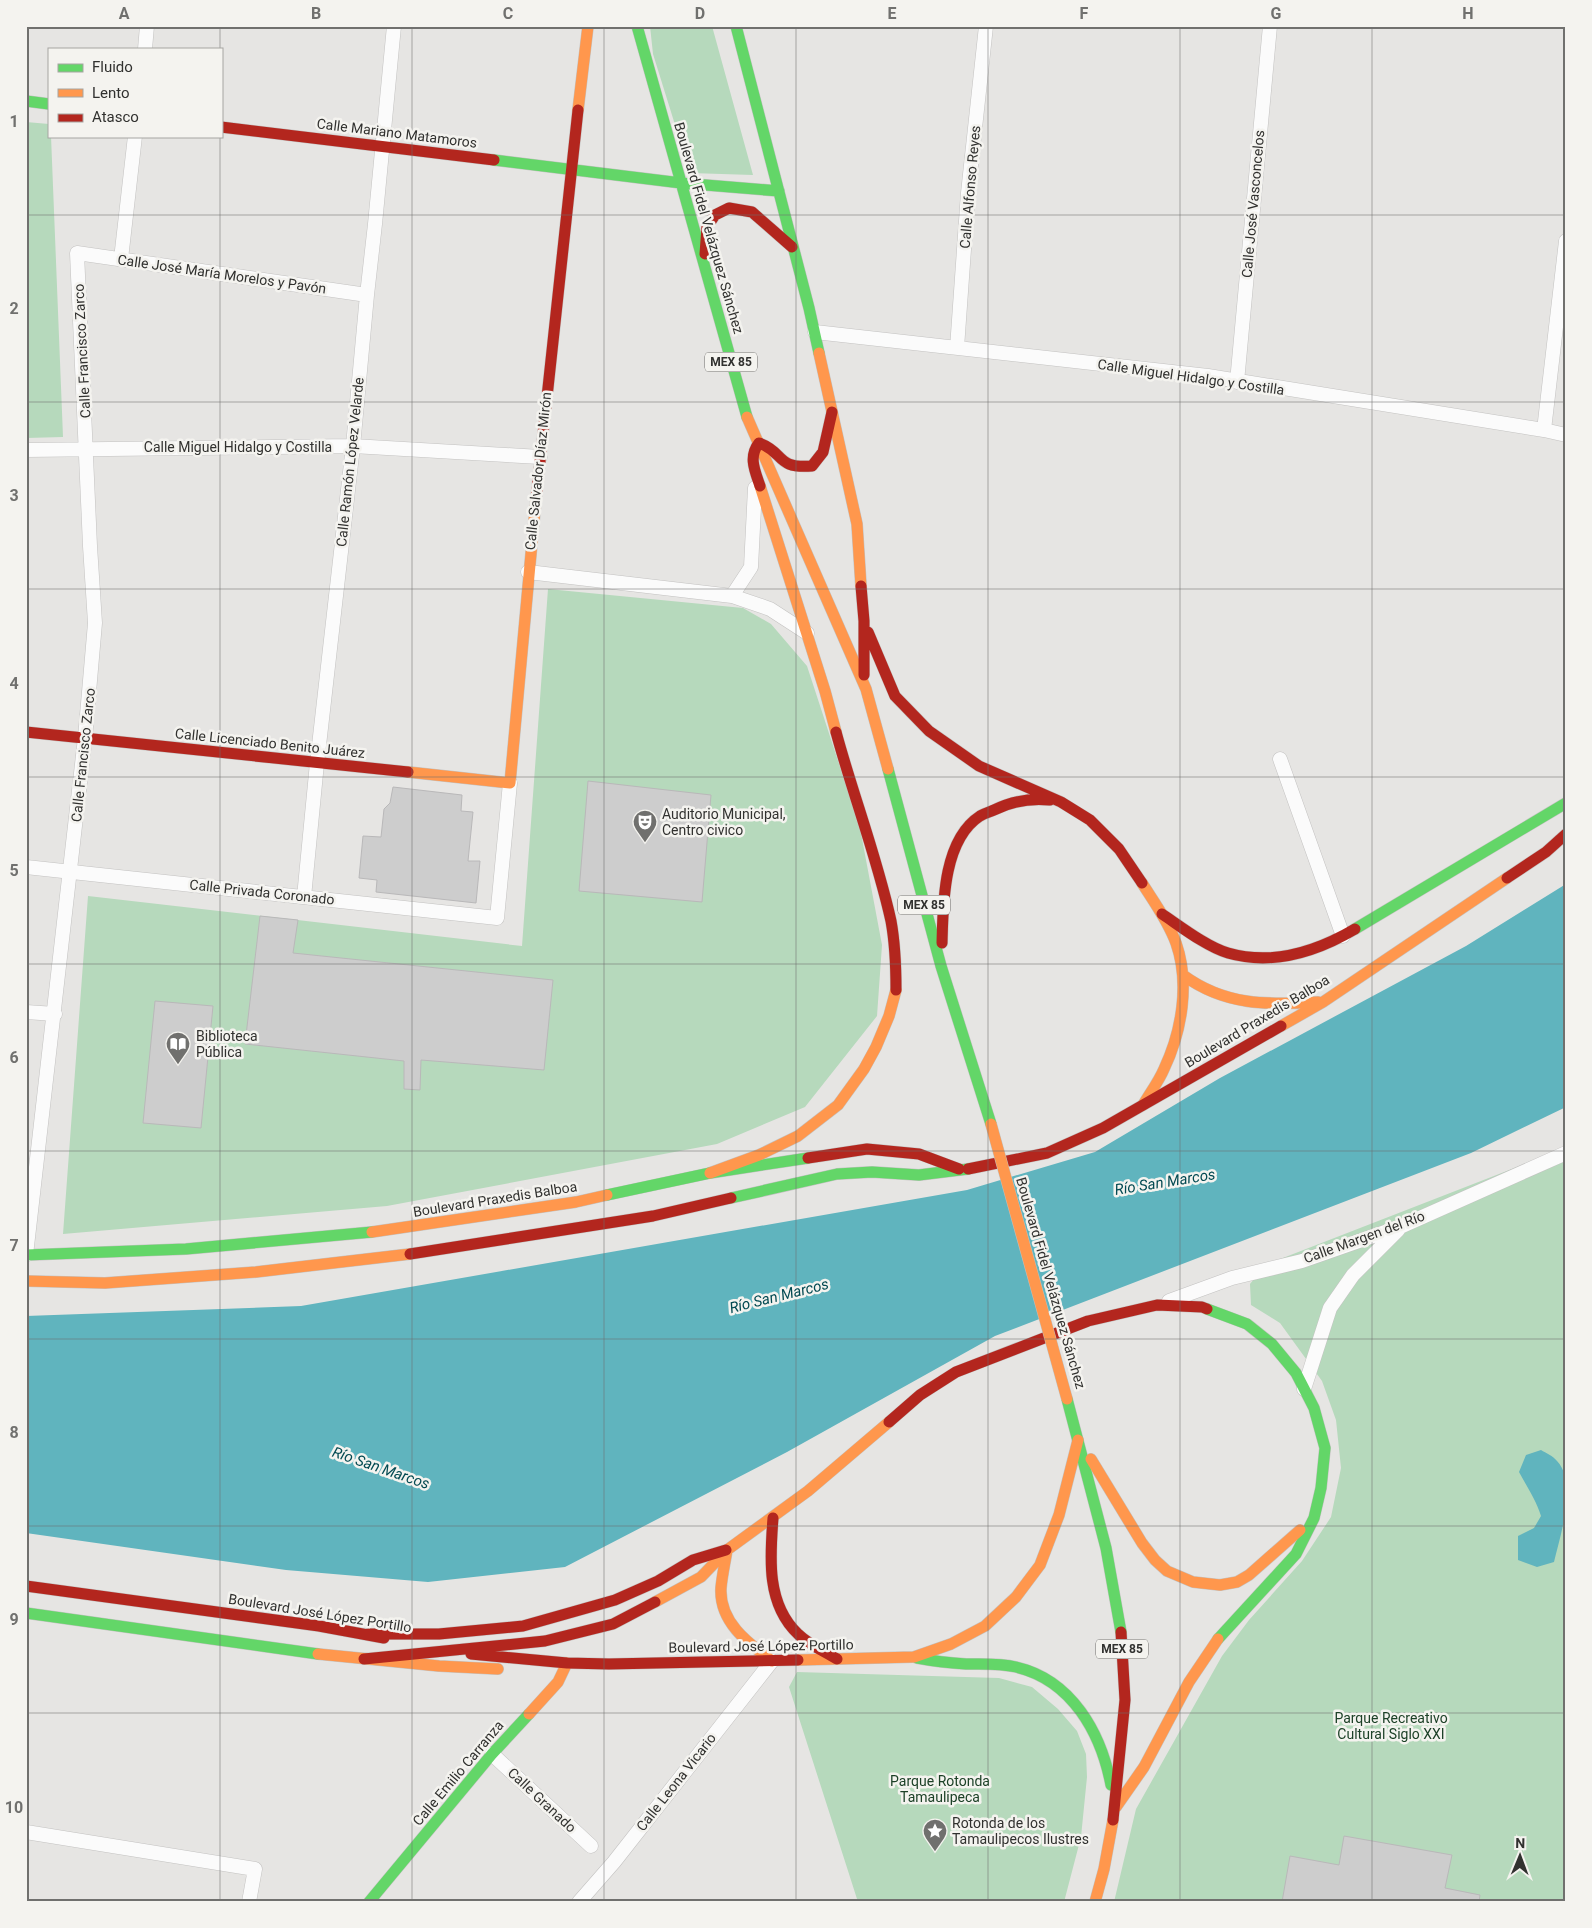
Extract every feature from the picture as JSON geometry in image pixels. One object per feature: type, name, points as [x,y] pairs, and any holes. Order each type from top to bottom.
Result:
[{"type":"main road","name":"Calle Salvador Díaz Mirón","points":[[510,783],[528,572],[570,170],[588,26]]},
{"type":"main road","name":"Boulevard Fidel Velázquez Sánchez","points":[[636,26],[748,422],[759,443],[864,684],[941,966],[991,1124],[1105,1541],[1115,1592],[1124,1700],[1116,1808],[1108,1856],[1095,1902]]},
{"type":"main road","name":"Boulevard Fidel Velázquez Sánchez","points":[[736,26],[815,332],[857,524],[864,621],[864,684]]},
{"type":"main road","points":[[26,100],[48,104]]},
{"type":"main road","name":"Calle Mariano Matamoros","points":[[222,126],[680,183],[779,191]]},
{"type":"main road","points":[[705,270],[707,227],[715,215],[729,208],[752,212],[792,247]]},
{"type":"main road","points":[[710,1173],[758,1155],[798,1136],[838,1105],[864,1069],[876,1047],[889,1016],[896,990],[896,964],[891,922],[885,898],[807,633],[752,462],[754,450],[759,443],[767,445],[783,463],[800,468],[812,466],[823,452],[832,412]]},
{"type":"main road","points":[[864,621],[895,696],[929,731],[979,766],[1061,802],[1090,820],[1119,849],[1162,914],[1176,943],[1183,975],[1182,1006],[1176,1040],[1164,1070],[1143,1106]]},
{"type":"main road","name":"Calle Licenciado Benito Juárez","points":[[26,732],[510,783]]},
{"type":"main road","points":[[941,966],[944,894],[950,862],[964,832],[980,816],[1009,804],[1038,798],[1061,802]]},
{"type":"main road","points":[[1162,914],[1196,937],[1227,952],[1269,959],[1311,951],[1343,936],[1566,803]]},
{"type":"main road","name":"Boulevard Praxedis Balboa","points":[[26,1256],[186,1249],[274,1255],[402,1255],[653,1216],[837,1174],[872,1172],[919,1175],[962,1170],[1047,1153],[1103,1128],[1323,1002],[1546,852],[1566,834]]},
{"type":"main road","name":"Boulevard Praxedis Balboa","points":[[1546,852],[1566,846]]},
{"type":"main road","points":[[1183,975],[1197,987],[1221,996],[1248,1002],[1283,1004],[1323,1002]]},
{"type":"main road","name":"Boulevard Praxedis Balboa","points":[[26,1282],[105,1283],[274,1255],[381,1231],[576,1202],[710,1173],[867,1149],[918,1154],[962,1170]]},
{"type":"main road","points":[[364,1659],[545,1641],[613,1624],[700,1577],[727,1550],[808,1491],[920,1395],[956,1372],[1088,1321],[1157,1305],[1202,1307],[1246,1324],[1272,1344],[1296,1373],[1314,1408],[1325,1448],[1321,1488],[1314,1518],[1296,1554],[1212,1648],[1189,1682],[1144,1767],[1116,1808]]},
{"type":"main road","points":[[1078,1439],[1142,1543],[1155,1560],[1167,1571],[1193,1582],[1220,1584],[1237,1582],[1249,1575],[1314,1518]]},
{"type":"main road","points":[[914,1657],[951,1644],[985,1626],[1016,1597],[1040,1565],[1059,1515],[1078,1439]]},
{"type":"main road","points":[[773,1518],[771,1582],[778,1604],[785,1618],[796,1632],[837,1659]]},
{"type":"main road","points":[[368,1634],[439,1634],[523,1626],[615,1600],[658,1581],[693,1560],[727,1550]]},
{"type":"main road","points":[[727,1550],[720,1589],[722,1603],[728,1618],[741,1637],[772,1661]]},
{"type":"main road","name":"Boulevard José López Portillo","points":[[26,1586],[344,1643],[364,1659],[452,1667],[565,1667],[609,1664],[914,1657]]},
{"type":"main road","name":"Boulevard José López Portillo","points":[[26,1613],[344,1643],[368,1634],[452,1651],[565,1667]]},
{"type":"main road","points":[[914,1657],[950,1663],[1014,1667],[1033,1672],[1062,1689],[1079,1708],[1100,1742],[1105,1755],[1116,1808]]},
{"type":"main road","name":"Calle Emilio Carranza","points":[[369,1902],[492,1754],[558,1682],[565,1667]]},
{"type":"street","points":[[145,48],[147,26]]},
{"type":"street","name":"Calle Ramón López Velarde","points":[[304,896],[353,446],[366,295],[383,147],[394,26]]},
{"type":"street","name":"Calle Alfonso Reyes","points":[[958,348],[968,193],[986,26]]},
{"type":"street","name":"Calle José Vasconcelos","points":[[1237,382],[1270,26]]},
{"type":"street","points":[[121,259],[135,138]]},
{"type":"street","points":[[1544,430],[1563,288],[1566,241]]},
{"type":"street","name":"Calle José María Morelos y Pavón","points":[[77,253],[366,295]]},
{"type":"street","name":"Calle Francisco Zarco","points":[[26,1256],[55,1014],[85,738],[95,623],[77,253]]},
{"type":"street","name":"Calle Miguel Hidalgo y Costilla","points":[[815,332],[1208,376],[1566,435]]},
{"type":"street","name":"Calle Miguel Hidalgo y Costilla","points":[[26,450],[353,446],[540,457]]},
{"type":"street","points":[[732,596],[751,567],[756,474]]},
{"type":"street","points":[[528,572],[732,596],[770,609],[807,633]]},
{"type":"street","points":[[1280,760],[1343,936]]},
{"type":"street","name":"Calle Salvador Díaz Mirón","points":[[497,918],[510,783]]},
{"type":"street","name":"Calle Privada Coronado","points":[[26,867],[497,918]]},
{"type":"street","points":[[26,1012],[55,1014]]},
{"type":"street","name":"Calle Margen del Río","points":[[1157,1305],[1232,1278],[1302,1261],[1402,1226],[1566,1153]]},
{"type":"street","points":[[1304,1390],[1330,1308],[1352,1275],[1402,1226]]},
{"type":"street","name":"Calle Leona Vicario","points":[[579,1902],[614,1862],[772,1661]]},
{"type":"street","name":"Calle Granado","points":[[492,1754],[592,1846]]},
{"type":"street","points":[[26,1832],[255,1869],[249,1902]]},
{"type":"street","points":[[1108,1856],[1108,1902]]},
{"type":"green space","points":[[650,26],[712,26],[753,175],[690,173],[653,54]]},
{"type":"green space","points":[[26,122],[48,124],[48,138],[51,138],[63,437],[26,438]]},
{"type":"green space","points":[[548,589],[743,608],[771,624],[807,666],[860,828],[882,945],[877,1016],[805,1107],[717,1144],[387,1206],[63,1234],[88,896],[522,946]]},
{"type":"green space","name":"Parque Recreativo Cultural Siglo XXI","points":[[1566,1148],[1566,1902],[1114,1902],[1136,1809],[1222,1656],[1249,1620],[1302,1561],[1331,1517],[1341,1468],[1336,1420],[1322,1381],[1280,1323],[1251,1305],[1250,1284],[1265,1265]]},
{"type":"green space","name":"Parque Rotonda Tamaulipeca","points":[[797,1672],[999,1678],[1032,1687],[1058,1709],[1077,1731],[1086,1754],[1087,1777],[1081,1837],[1064,1902],[858,1902],[789,1687]]},
{"type":"water","name":"Río San Marcos","points":[[1566,884],[1566,1107],[1471,1153],[995,1336],[787,1452],[565,1567],[428,1582],[286,1570],[26,1533],[26,1316],[301,1306],[967,1190],[1095,1152],[1220,1078],[1466,946]]},
{"type":"water","points":[[1541,1450],[1555,1459],[1563,1471],[1567,1496],[1566,1510],[1554,1562],[1537,1567],[1518,1560],[1518,1536],[1534,1528],[1541,1516],[1519,1472],[1526,1455]]},
{"type":"building","name":"Auditorio Municipal, Centro civico","points":[[588,781],[711,795],[702,902],[579,891]]},
{"type":"building","points":[[393,787],[462,795],[461,811],[473,812],[468,861],[480,861],[476,903],[376,892],[377,880],[359,878],[363,836],[381,837],[384,809],[390,803]]},
{"type":"building","points":[[260,916],[298,920],[293,953],[553,980],[544,1070],[421,1060],[420,1090],[404,1089],[404,1061],[245,1044]]},
{"type":"building","name":"Biblioteca Pública","points":[[155,1001],[213,1006],[201,1128],[143,1123]]},
{"type":"building","points":[[1344,1836],[1452,1855],[1445,1888],[1480,1895],[1479,1902],[1282,1902],[1290,1856],[1339,1865]]},
{"type":"traffic: fast","points":[[637,26],[747,417]]},
{"type":"traffic: fast","points":[[736,26],[819,353]]},
{"type":"traffic: fast","points":[[26,101],[48,104]]},
{"type":"traffic: fast","points":[[494,160],[681,183],[779,191]]},
{"type":"traffic: fast","points":[[888,769],[941,966],[991,1124]]},
{"type":"traffic: fast","points":[[1355,929],[1566,803]]},
{"type":"traffic: fast","points":[[607,1195],[710,1173],[808,1158]]},
{"type":"traffic: fast","points":[[731,1198],[837,1174],[872,1172],[919,1175],[968,1169]]},
{"type":"traffic: fast","points":[[26,1255],[186,1249],[372,1232]]},
{"type":"traffic: fast","points":[[1207,1309],[1247,1324],[1272,1344],[1296,1373],[1314,1408],[1325,1448],[1321,1488],[1314,1518],[1296,1554],[1218,1639]]},
{"type":"traffic: fast","points":[[1067,1399],[1106,1548],[1121,1632]]},
{"type":"traffic: fast","points":[[26,1613],[318,1654]]},
{"type":"traffic: fast","points":[[917,1658],[960,1664],[991,1664],[1016,1667],[1036,1674],[1053,1684],[1068,1696],[1081,1711],[1091,1728],[1100,1746],[1111,1785]]},
{"type":"traffic: fast","points":[[369,1902],[492,1754],[529,1714]]},
{"type":"traffic: slow","points":[[578,110],[588,26]]},
{"type":"traffic: slow","points":[[819,353],[857,524],[861,586]]},
{"type":"traffic: slow","points":[[747,417],[866,689],[888,769]]},
{"type":"traffic: slow","points":[[760,486],[825,691],[836,732]]},
{"type":"traffic: slow","points":[[408,772],[510,783],[536,499]]},
{"type":"traffic: slow","points":[[1281,1026],[1323,1002],[1507,878]]},
{"type":"traffic: slow","points":[[1142,883],[1173,935],[1183,974],[1182,1007],[1175,1039],[1160,1078],[1143,1105]]},
{"type":"traffic: slow","points":[[1183,975],[1215,993],[1231,998],[1264,1003],[1318,1002]]},
{"type":"traffic: slow","points":[[710,1173],[759,1155],[798,1136],[838,1105],[864,1069],[876,1047],[889,1016],[896,990]]},
{"type":"traffic: slow","points":[[991,1124],[1067,1399]]},
{"type":"traffic: slow","points":[[372,1232],[576,1202],[607,1195]]},
{"type":"traffic: slow","points":[[26,1281],[105,1283],[256,1272],[410,1254]]},
{"type":"traffic: slow","points":[[655,1602],[701,1577],[727,1550],[808,1491],[889,1422]]},
{"type":"traffic: slow","points":[[914,1657],[951,1644],[985,1626],[1016,1597],[1040,1565],[1059,1515],[1078,1440]]},
{"type":"traffic: slow","points":[[1091,1459],[1142,1543],[1155,1560],[1167,1571],[1193,1582],[1220,1585],[1237,1582],[1249,1575],[1300,1530]]},
{"type":"traffic: slow","points":[[727,1550],[721,1588],[725,1611],[730,1621],[745,1639],[772,1661]]},
{"type":"traffic: slow","points":[[1116,1807],[1144,1767],[1189,1682],[1218,1639]]},
{"type":"traffic: slow","points":[[318,1654],[439,1666],[498,1669]]},
{"type":"traffic: slow","points":[[798,1660],[914,1657]]},
{"type":"traffic: slow","points":[[529,1714],[558,1682],[567,1663]]},
{"type":"traffic: slow","points":[[1095,1902],[1104,1869],[1113,1820]]},
{"type":"traffic: jam","points":[[536,499],[578,110]]},
{"type":"traffic: jam","points":[[222,127],[494,160]]},
{"type":"traffic: jam","points":[[705,254],[707,227],[715,215],[729,208],[752,212],[792,247]]},
{"type":"traffic: jam","points":[[760,486],[753,459],[759,443],[792,465],[812,466],[823,452],[832,412]]},
{"type":"traffic: jam","points":[[861,586],[864,621],[864,675]]},
{"type":"traffic: jam","points":[[868,632],[895,696],[929,731],[979,766],[1061,802],[1090,820],[1119,849],[1142,883]]},
{"type":"traffic: jam","points":[[26,732],[408,772]]},
{"type":"traffic: jam","points":[[836,732],[879,873],[891,921],[895,955],[896,990]]},
{"type":"traffic: jam","points":[[942,943],[945,892],[952,856],[959,840],[968,827],[980,816],[1014,802],[1035,799],[1050,800]]},
{"type":"traffic: jam","points":[[1507,878],[1546,852],[1566,834]]},
{"type":"traffic: jam","points":[[1162,914],[1211,946],[1245,957],[1278,957],[1310,950],[1355,929]]},
{"type":"traffic: jam","points":[[968,1169],[1047,1153],[1103,1128],[1281,1026]]},
{"type":"traffic: jam","points":[[808,1158],[867,1149],[919,1154],[959,1169]]},
{"type":"traffic: jam","points":[[410,1254],[653,1216],[731,1198]]},
{"type":"traffic: jam","points":[[889,1422],[920,1395],[956,1372],[1088,1321],[1157,1305],[1202,1307],[1207,1309]]},
{"type":"traffic: jam","points":[[773,1518],[771,1548],[772,1579],[780,1609],[802,1638],[837,1659]]},
{"type":"traffic: jam","points":[[368,1634],[439,1634],[523,1626],[615,1600],[658,1581],[693,1560],[726,1550]]},
{"type":"traffic: jam","points":[[26,1586],[319,1626],[384,1638]]},
{"type":"traffic: jam","points":[[364,1659],[545,1641],[613,1624],[655,1602]]},
{"type":"traffic: jam","points":[[1113,1820],[1125,1700],[1121,1632]]},
{"type":"traffic: jam","points":[[471,1654],[567,1663],[609,1664],[798,1660]]},
{"type":"place","name":"Auditorio Municipal, Centro civico","points":[[645,843]]},
{"type":"place","name":"Biblioteca Pública","points":[[178,1065]]},
{"type":"place","name":"Rotonda de los Tamaulipecos Ilustres","points":[[935,1852]]}]
